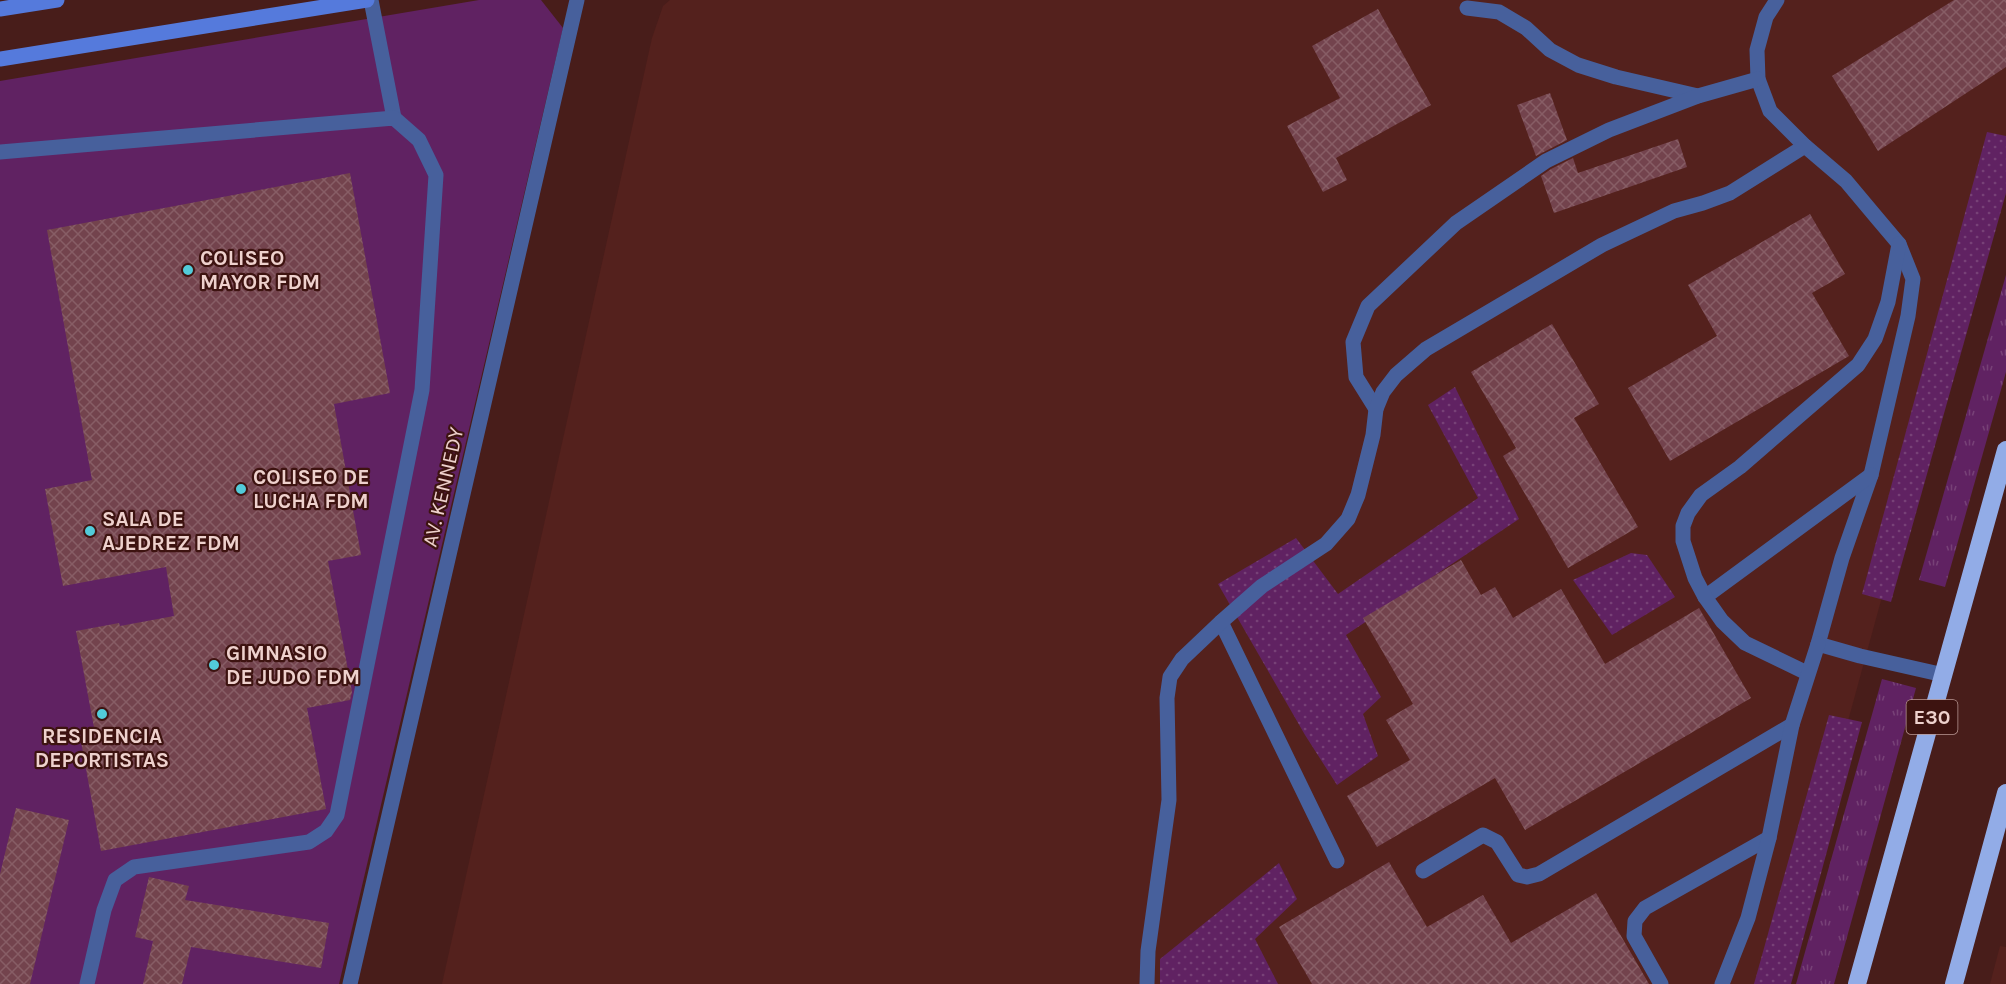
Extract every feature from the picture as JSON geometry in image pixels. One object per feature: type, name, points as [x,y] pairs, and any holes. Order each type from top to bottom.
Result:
[{"type":"highway","name":"E30","points":[[1857,984],[2006,450]]},
{"type":"highway","points":[[1953,984],[2006,793]]},
{"type":"street","points":[[0,9],[57,0]]},
{"type":"street","points":[[0,59],[302,5],[369,0],[394,118],[419,140],[436,175],[422,390],[337,815],[326,831],[309,842],[134,867],[115,880],[104,910],[87,984]]},
{"type":"street","name":"AV. KENNEDY","points":[[350,984],[577,0]]},
{"type":"street","points":[[1722,984],[1748,918],[1769,838],[1792,724],[1818,644],[1842,558],[1871,475],[1908,316],[1913,279],[1899,244],[1845,181],[1770,111],[1758,79],[1757,50],[1766,17],[1778,0]]},
{"type":"street","points":[[1467,8],[1499,12],[1526,28],[1550,50],[1578,65],[1616,77],[1698,96]]},
{"type":"street","points":[[1376,410],[1356,377],[1353,342],[1368,306],[1456,223],[1546,161],[1609,130],[1698,96],[1758,79]]},
{"type":"street","points":[[0,152],[394,118]]},
{"type":"street","points":[[1147,984],[1148,951],[1169,800],[1167,698],[1170,677],[1182,659],[1221,622],[1262,586],[1326,544],[1348,519],[1358,495],[1374,435],[1376,410],[1383,392],[1396,375],[1426,350],[1602,245],[1674,211],[1730,193],[1805,146]]},
{"type":"street","points":[[1807,673],[1745,644],[1722,621],[1695,578],[1683,541],[1683,526],[1688,513],[1701,495],[1740,467],[1858,365],[1875,339],[1888,302],[1899,244]]},
{"type":"street","points":[[1705,597],[1871,475]]},
{"type":"street","points":[[1221,622],[1337,861]]},
{"type":"street","points":[[1818,644],[1944,675]]},
{"type":"street","points":[[1423,871],[1483,835],[1497,842],[1518,875],[1527,877],[1539,874],[1792,724]]},
{"type":"street","points":[[1660,984],[1634,936],[1635,921],[1645,908],[1769,838]]},
{"type":"shaded area","points":[[670,0],[2006,0],[2006,144],[1776,984],[442,984],[652,38],[663,6]]},
{"type":"shaded area","points":[[2000,946],[2006,947],[2006,984],[1990,984]]},
{"type":"green space","points":[[479,0],[541,0],[563,28],[339,984],[0,984],[0,81]]},
{"type":"green space","points":[[1987,132],[2006,136],[2006,193],[1891,602],[1862,594]]},
{"type":"green space","points":[[2006,275],[2006,372],[1945,587],[1919,580]]},
{"type":"green space","points":[[1455,387],[1519,519],[1346,635],[1381,697],[1363,714],[1378,756],[1337,785],[1305,735],[1218,584],[1296,538],[1338,594],[1478,498],[1428,405]]},
{"type":"green space","points":[[1631,553],[1647,555],[1675,597],[1612,635],[1573,580]]},
{"type":"green space","points":[[1882,679],[1916,688],[1834,984],[1796,984]]},
{"type":"green space","points":[[1829,715],[1862,722],[1791,984],[1754,984]]},
{"type":"green space","points":[[1279,863],[1297,899],[1255,939],[1278,984],[1160,984],[1160,959]]},
{"type":"building","points":[[1954,0],[2006,0],[2006,67],[1878,151],[1832,76]]},
{"type":"building","points":[[1378,9],[1431,105],[1336,158],[1347,180],[1323,192],[1287,126],[1340,98],[1312,46]]},
{"type":"building","points":[[1550,93],[1567,140],[1536,156],[1517,105]]},
{"type":"building","points":[[1678,139],[1687,167],[1554,213],[1541,176],[1551,169],[1573,158],[1578,173]]},
{"type":"building","points":[[350,173],[390,393],[334,404],[361,555],[328,561],[352,692],[350,700],[307,708],[326,809],[101,851],[80,736],[95,733],[76,631],[174,616],[166,567],[63,586],[45,489],[92,480],[47,230]]},
{"type":"building","points":[[1810,214],[1845,274],[1812,293],[1849,356],[1670,461],[1628,388],[1717,336],[1688,285]]},
{"type":"building","points":[[1552,324],[1599,404],[1574,418],[1638,527],[1568,568],[1503,456],[1516,448],[1471,372]]},
{"type":"building","points":[[1461,560],[1481,595],[1495,587],[1513,618],[1561,589],[1605,664],[1699,608],[1751,698],[1525,830],[1495,778],[1377,847],[1347,796],[1410,760],[1386,720],[1413,704],[1363,618]]},
{"type":"building","points":[[16,808],[69,820],[30,984],[0,984],[0,874]]},
{"type":"building","points":[[1389,862],[1427,927],[1483,895],[1511,943],[1596,893],[1649,984],[1312,984],[1279,927]]},
{"type":"building","points":[[149,877],[189,886],[185,900],[329,923],[321,968],[191,947],[182,984],[143,984],[153,941],[135,937]]},
{"type":"place","name":"COLISEO MAYOR FDM","points":[[188,270]]},
{"type":"place","name":"COLISEO DE LUCHA FDM","points":[[241,489]]},
{"type":"place","name":"SALA DE AJEDREZ FDM","points":[[90,531]]},
{"type":"place","name":"GIMNASIO DE JUDO FDM","points":[[214,665]]},
{"type":"place","name":"RESIDENCIA DEPORTISTAS","points":[[102,714]]}]
